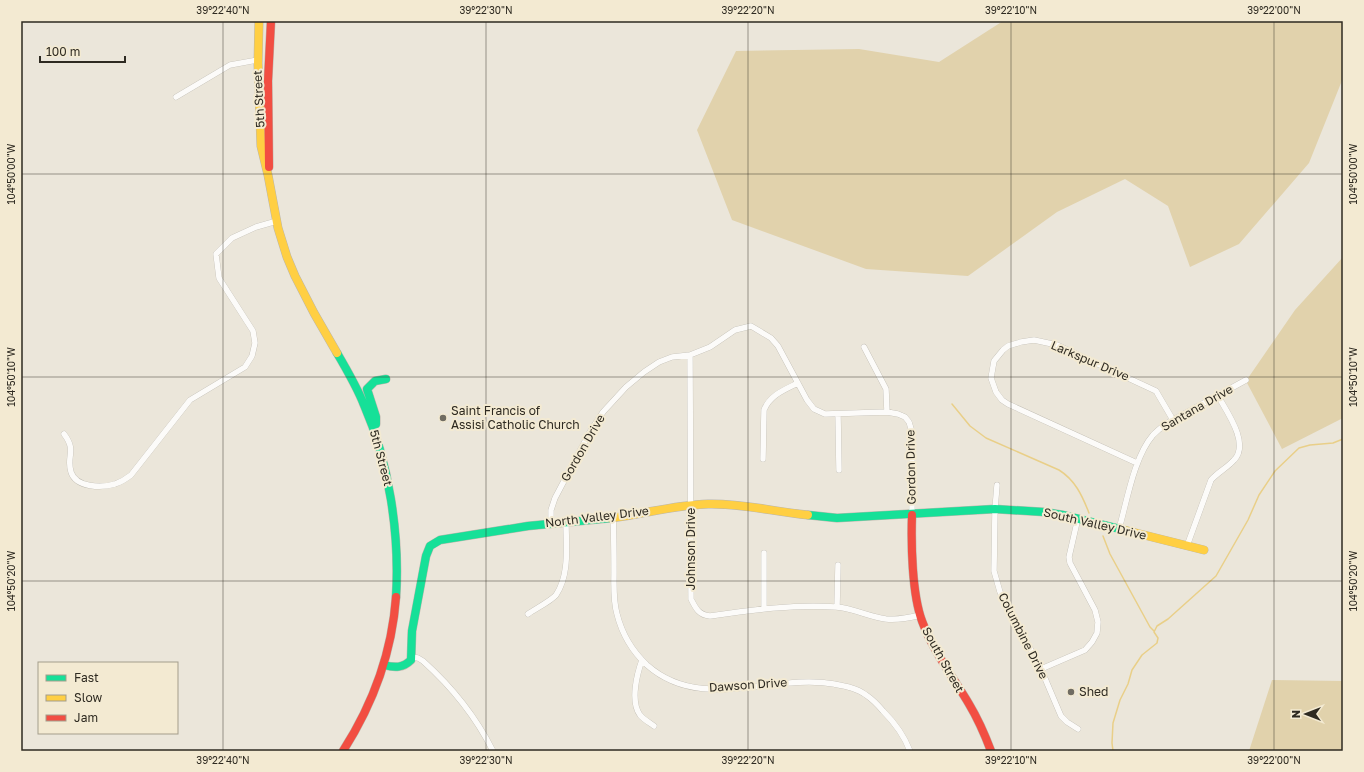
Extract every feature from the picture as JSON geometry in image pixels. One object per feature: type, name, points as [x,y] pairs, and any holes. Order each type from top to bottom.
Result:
[{"type":"street","name":"5th Street","points":[[259,21],[257,60],[262,152],[269,177],[277,221],[287,256],[300,288],[363,403],[378,440],[385,464],[391,500],[397,566],[395,610],[384,665],[371,701],[364,717],[343,751]]},
{"type":"street","points":[[264,21],[263,45],[265,52],[268,55]]},
{"type":"street","name":"5th Street","points":[[269,177],[268,55],[271,21]]},
{"type":"street","points":[[176,97],[230,65],[257,60],[260,61],[262,66],[263,108],[269,137]]},
{"type":"street","points":[[64,434],[70,442],[70,468],[74,477],[81,482],[95,486],[113,485],[131,475],[190,400],[245,367],[252,356],[255,337],[250,324],[220,278],[216,254],[232,238],[256,227],[277,221]]},
{"type":"street","name":"Gordon Drive","points":[[551,524],[551,510],[555,498],[590,432],[603,412],[626,387],[659,362],[672,357],[690,355],[710,347],[735,330],[751,326],[770,338],[778,346],[814,409],[825,414],[886,412],[905,417],[909,422],[912,432],[912,515]]},
{"type":"street","name":"Larkspur Drive","points":[[1138,462],[1002,400],[996,392],[991,378],[992,369],[998,355],[1008,346],[1026,341],[1034,340],[1057,345],[1156,390],[1173,420]]},
{"type":"street","points":[[864,347],[886,389],[886,412]]},
{"type":"street","name":"Johnson Drive","points":[[690,355],[691,600],[696,609],[702,615],[710,616],[764,609],[808,606],[838,607],[886,618],[900,619],[920,615]]},
{"type":"street","points":[[378,440],[376,416],[367,389],[369,384],[374,381],[386,379]]},
{"type":"street","name":"Santana Drive","points":[[1119,529],[1138,462],[1152,436],[1162,426],[1246,380]]},
{"type":"street","points":[[763,459],[764,410],[766,403],[773,396],[798,383]]},
{"type":"street","points":[[1187,546],[1211,480],[1216,474],[1235,460],[1240,452],[1238,433],[1218,396]]},
{"type":"street","points":[[838,414],[839,470]]},
{"type":"street","name":"Columbine Drive","points":[[997,485],[994,571],[1000,592],[1041,669],[1061,716],[1078,729]]},
{"type":"street","name":"North Valley Drive","points":[[412,657],[411,641],[426,556],[430,546],[440,540],[566,522],[614,518],[691,504],[731,504],[824,517],[856,518],[912,515]]},
{"type":"street","name":"South Valley Drive","points":[[912,515],[995,509],[1044,512],[1078,518],[1204,550]]},
{"type":"street","name":"South Street","points":[[912,515],[911,526],[915,589],[920,615],[928,635],[980,725],[992,751]]},
{"type":"street","name":"Dawson Drive","points":[[614,518],[614,591],[616,609],[625,637],[630,646],[653,670],[665,678],[696,688],[753,688],[806,682],[832,684],[853,689],[870,697],[892,720],[900,730],[910,751]]},
{"type":"street","points":[[1041,669],[1085,650],[1092,642],[1096,633],[1098,622],[1095,610],[1070,563],[1069,557],[1078,518]]},
{"type":"street","points":[[528,614],[555,596],[564,579],[566,560],[566,522]]},
{"type":"street","points":[[764,553],[764,609]]},
{"type":"street","points":[[838,565],[838,607]]},
{"type":"street","points":[[384,665],[402,667],[409,662],[412,657],[418,658],[450,689],[472,716],[493,751]]},
{"type":"street","points":[[642,660],[635,688],[636,705],[640,715],[654,726]]},
{"type":"shaded area","points":[[1003,21],[1343,21],[1343,78],[1309,163],[1239,244],[1190,267],[1168,206],[1125,179],[1057,212],[968,276],[866,269],[732,220],[697,130],[736,51],[859,49],[939,62]]},
{"type":"shaded area","points":[[1343,257],[1343,418],[1282,449],[1246,381],[1295,310]]},
{"type":"shaded area","points":[[1272,680],[1343,681],[1343,751],[1249,751]]},
{"type":"waterway","points":[[952,404],[970,426],[986,438],[1065,474],[1074,483],[1084,500],[1089,513]]},
{"type":"waterway","points":[[1113,751],[1113,723],[1120,700],[1128,684],[1132,670],[1142,655],[1157,643],[1158,638],[1154,632],[1157,626],[1168,619],[1216,576],[1248,520],[1259,495],[1275,471],[1299,448],[1310,445],[1333,443],[1343,439]]},
{"type":"waterway","points":[[1103,536],[1110,554],[1150,627],[1154,631]]},
{"type":"traffic: fast","points":[[337,353],[355,385],[373,427],[386,474],[394,524],[397,573],[396,597]]},
{"type":"traffic: fast","points":[[376,424],[376,417],[367,389],[375,381],[386,379]]},
{"type":"traffic: fast","points":[[808,515],[837,518],[995,509],[1044,512],[1063,515],[1124,530]]},
{"type":"traffic: fast","points":[[384,665],[399,667],[405,665],[411,660],[412,631],[426,556],[430,546],[440,540],[528,526],[611,518]]},
{"type":"traffic: slow","points":[[259,21],[258,63],[261,146],[278,228],[295,276],[337,353]]},
{"type":"traffic: slow","points":[[611,518],[684,506],[708,504],[746,506],[808,515]]},
{"type":"traffic: slow","points":[[1124,530],[1204,550]]},
{"type":"traffic: jam","points":[[269,167],[268,81],[271,21]]},
{"type":"traffic: jam","points":[[912,515],[914,583],[922,621],[937,653],[975,715],[991,751]]},
{"type":"traffic: jam","points":[[343,751],[363,715],[379,677],[390,638],[396,597]]},
{"type":"place","name":"Saint Francis of Assisi Catholic Church","points":[[443,418]]},
{"type":"place","name":"Shed","points":[[1071,692]]}]
